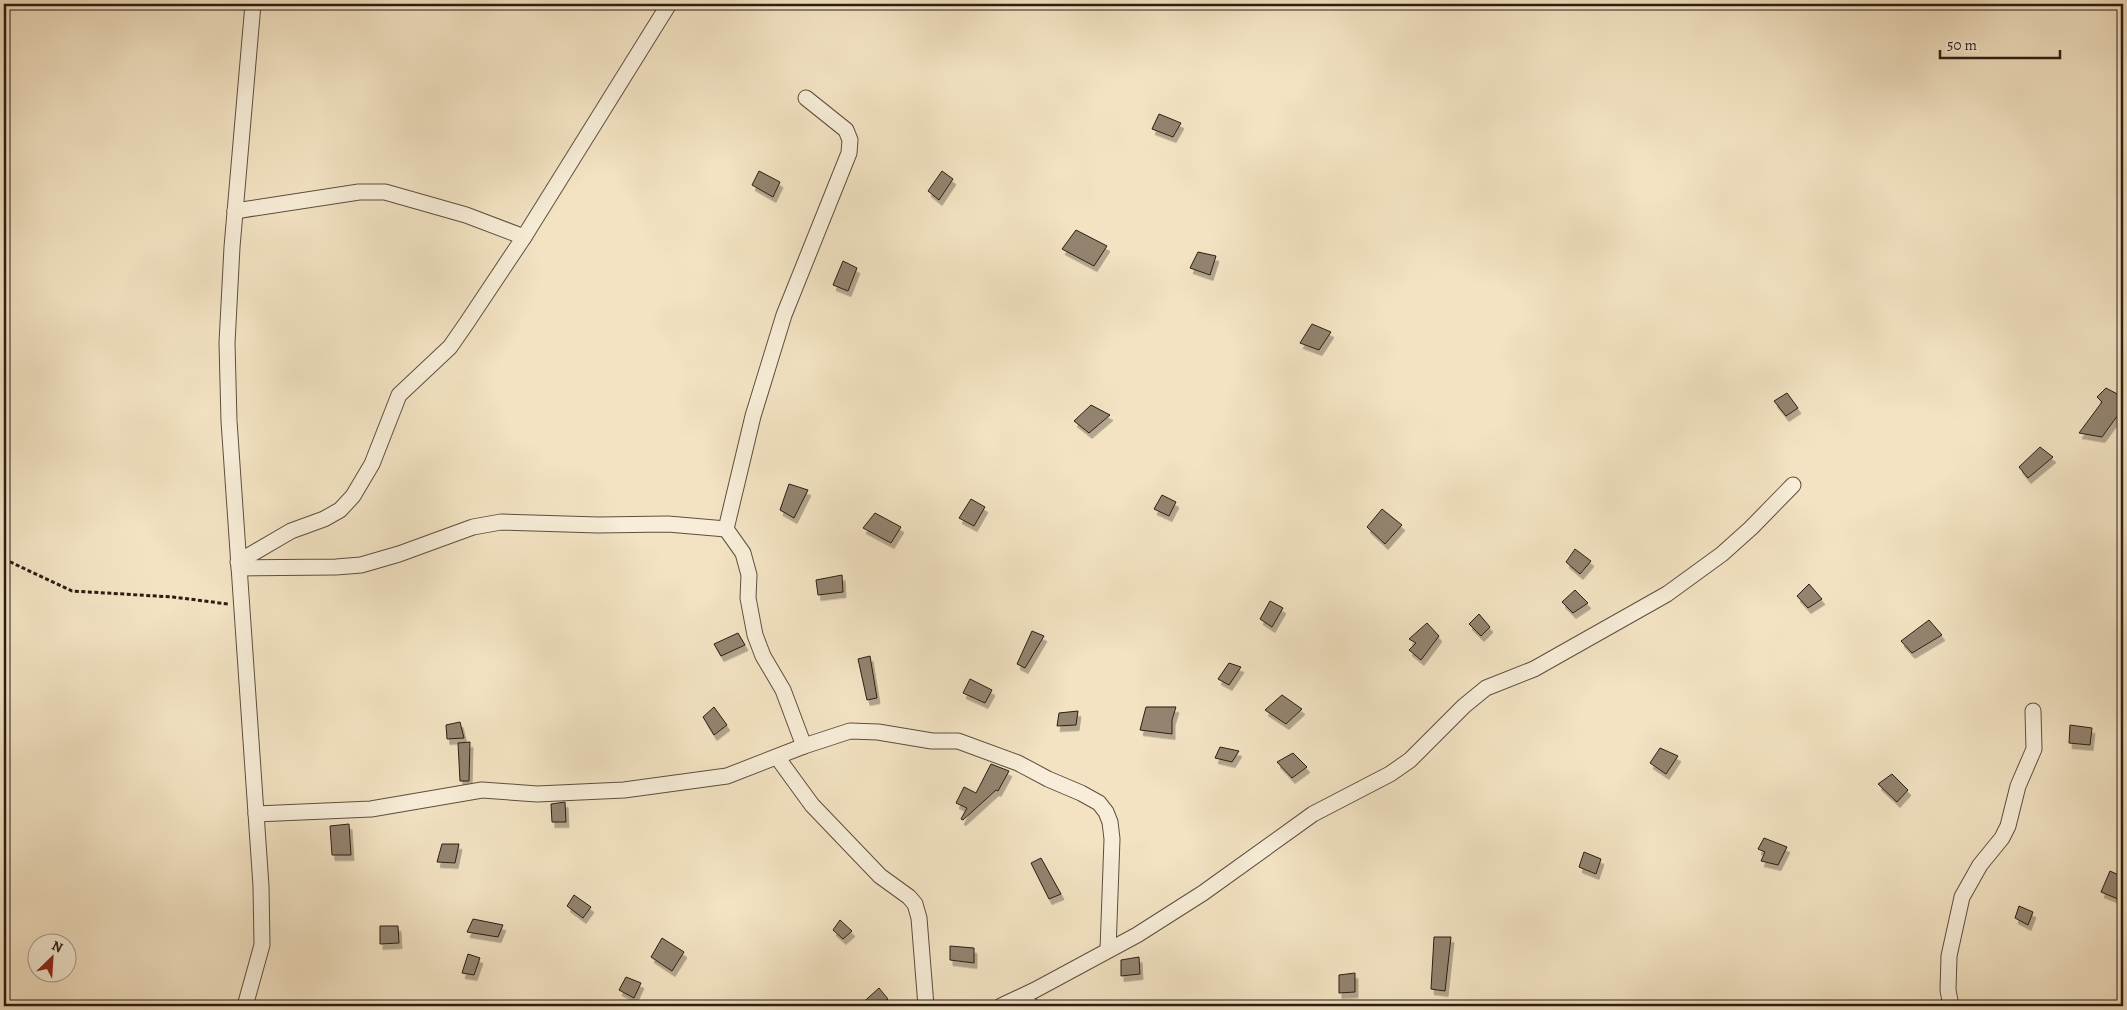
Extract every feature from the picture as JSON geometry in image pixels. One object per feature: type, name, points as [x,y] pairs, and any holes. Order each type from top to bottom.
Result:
[{"type":"street","points":[[245,1006],[262,945],[261,886],[229,420],[227,344],[235,210],[253,4]]},
{"type":"street","points":[[239,565],[291,531],[324,519],[340,510],[353,496],[376,455],[399,395],[450,347],[524,237],[669,4]]},
{"type":"street","points":[[804,746],[783,690],[763,656],[755,634],[748,598],[749,575],[743,553],[726,529],[753,416],[784,315],[849,152],[850,140],[846,130],[806,98]]},
{"type":"street","points":[[235,210],[359,192],[385,192],[466,215],[524,237]]},
{"type":"street","points":[[1004,1004],[1035,990],[1137,935],[1203,893],[1313,814],[1390,774],[1410,760],[1464,706],[1486,688],[1534,669],[1667,594],[1722,554],[1751,528],[1793,485]]},
{"type":"street","points":[[239,565],[336,567],[360,565],[399,554],[473,527],[501,522],[598,526],[668,524],[726,529]]},
{"type":"street","points":[[1951,1006],[1948,990],[1949,956],[1962,897],[1980,865],[2002,838],[2008,826],[2018,786],[2034,749],[2033,711]]},
{"type":"street","points":[[256,814],[371,809],[482,790],[537,794],[624,790],[727,776],[804,746],[850,731],[878,732],[932,741],[958,741],[1018,763],[1048,779],[1081,793],[1098,803],[1106,812],[1110,822],[1112,839],[1108,950]]},
{"type":"street","points":[[777,757],[812,805],[880,876],[909,897],[915,904],[919,918],[926,1006]]},
{"type":"street","points":[[1004,1004],[1032,1006]]},
{"type":"path","points":[[4,559],[72,590],[173,597],[241,606]]},
{"type":"building","points":[[1159,114],[1181,123],[1173,137],[1152,129]]},
{"type":"building","points":[[759,171],[780,182],[773,197],[752,185]]},
{"type":"building","points":[[942,171],[953,179],[939,200],[928,191]]},
{"type":"building","points":[[1076,230],[1107,246],[1094,266],[1062,249]]},
{"type":"building","points":[[1198,252],[1216,256],[1210,275],[1190,268]]},
{"type":"building","points":[[843,261],[857,268],[848,291],[833,285]]},
{"type":"building","points":[[1312,324],[1331,332],[1319,350],[1300,343]]},
{"type":"building","points":[[2106,388],[2123,397],[2123,408],[2102,437],[2079,433],[2102,402],[2097,397]]},
{"type":"building","points":[[1787,393],[1798,408],[1786,416],[1774,401]]},
{"type":"building","points":[[1091,405],[1110,415],[1089,433],[1074,421]]},
{"type":"building","points":[[2040,447],[2053,457],[2028,478],[2019,467]]},
{"type":"building","points":[[789,484],[808,490],[794,518],[780,510]]},
{"type":"building","points":[[1162,495],[1176,502],[1169,516],[1154,509]]},
{"type":"building","points":[[971,499],[985,507],[974,526],[959,518]]},
{"type":"building","points":[[1382,509],[1402,525],[1385,544],[1367,527]]},
{"type":"building","points":[[875,513],[901,527],[891,543],[863,528]]},
{"type":"building","points":[[1575,549],[1591,561],[1580,574],[1566,562]]},
{"type":"building","points":[[842,575],[843,592],[818,595],[816,580]]},
{"type":"building","points":[[1809,584],[1822,599],[1808,608],[1797,596]]},
{"type":"building","points":[[1575,590],[1588,603],[1573,613],[1562,602]]},
{"type":"building","points":[[1270,601],[1283,608],[1272,627],[1260,619]]},
{"type":"building","points":[[1479,614],[1490,627],[1481,636],[1469,624]]},
{"type":"building","points":[[1929,620],[1942,635],[1912,653],[1901,641]]},
{"type":"building","points":[[1427,623],[1439,636],[1421,660],[1409,650],[1416,643],[1409,639]]},
{"type":"building","points":[[1032,631],[1044,636],[1025,668],[1017,664]]},
{"type":"building","points":[[738,633],[745,645],[721,656],[714,644]]},
{"type":"building","points":[[870,656],[877,698],[867,700],[858,659]]},
{"type":"building","points":[[1229,663],[1241,667],[1229,685],[1218,679]]},
{"type":"building","points":[[970,679],[992,690],[985,703],[963,693]]},
{"type":"building","points":[[1282,695],[1302,709],[1286,724],[1265,710]]},
{"type":"building","points":[[714,707],[727,725],[714,735],[703,717]]},
{"type":"building","points":[[1146,707],[1176,707],[1172,720],[1172,734],[1140,730]]},
{"type":"building","points":[[1078,711],[1076,725],[1057,726],[1059,713]]},
{"type":"building","points":[[460,722],[464,738],[447,739],[446,725]]},
{"type":"building","points":[[2070,725],[2092,728],[2090,745],[2069,743]]},
{"type":"building","points":[[470,742],[469,781],[460,781],[458,743]]},
{"type":"building","points":[[1220,747],[1239,751],[1232,762],[1215,758]]},
{"type":"building","points":[[1660,748],[1678,756],[1666,774],[1650,763]]},
{"type":"building","points":[[1293,753],[1307,767],[1292,778],[1277,762]]},
{"type":"building","points":[[991,764],[1009,771],[998,791],[996,790],[963,820],[961,819],[967,808],[956,803],[964,787],[976,793]]},
{"type":"building","points":[[1892,774],[1908,790],[1897,802],[1878,784]]},
{"type":"building","points":[[565,802],[566,822],[552,822],[551,804]]},
{"type":"building","points":[[349,824],[351,855],[332,855],[330,826]]},
{"type":"building","points":[[1764,838],[1787,847],[1778,865],[1761,861],[1765,852],[1758,849]]},
{"type":"building","points":[[442,844],[459,844],[455,863],[437,862]]},
{"type":"building","points":[[1584,852],[1601,859],[1596,874],[1579,867]]},
{"type":"building","points":[[1041,858],[1061,894],[1049,899],[1031,863]]},
{"type":"building","points":[[2110,871],[2123,877],[2123,901],[2101,892]]},
{"type":"building","points":[[574,895],[591,907],[583,918],[567,906]]},
{"type":"building","points":[[2019,906],[2033,912],[2028,925],[2015,918]]},
{"type":"building","points":[[473,919],[503,925],[498,937],[467,932]]},
{"type":"building","points":[[840,920],[852,931],[843,939],[833,930]]},
{"type":"building","points":[[380,926],[398,926],[399,943],[380,944]]},
{"type":"building","points":[[1434,937],[1451,937],[1445,991],[1431,989]]},
{"type":"building","points":[[662,938],[684,952],[672,971],[651,957]]},
{"type":"building","points":[[950,946],[974,948],[974,963],[950,960]]},
{"type":"building","points":[[468,954],[480,958],[474,975],[462,973]]},
{"type":"building","points":[[1139,957],[1140,974],[1121,976],[1121,960]]},
{"type":"building","points":[[1355,973],[1355,992],[1339,993],[1339,975]]},
{"type":"building","points":[[626,977],[641,983],[634,998],[619,990]]},
{"type":"building","points":[[879,988],[888,999],[878,1006],[859,1006]]}]
